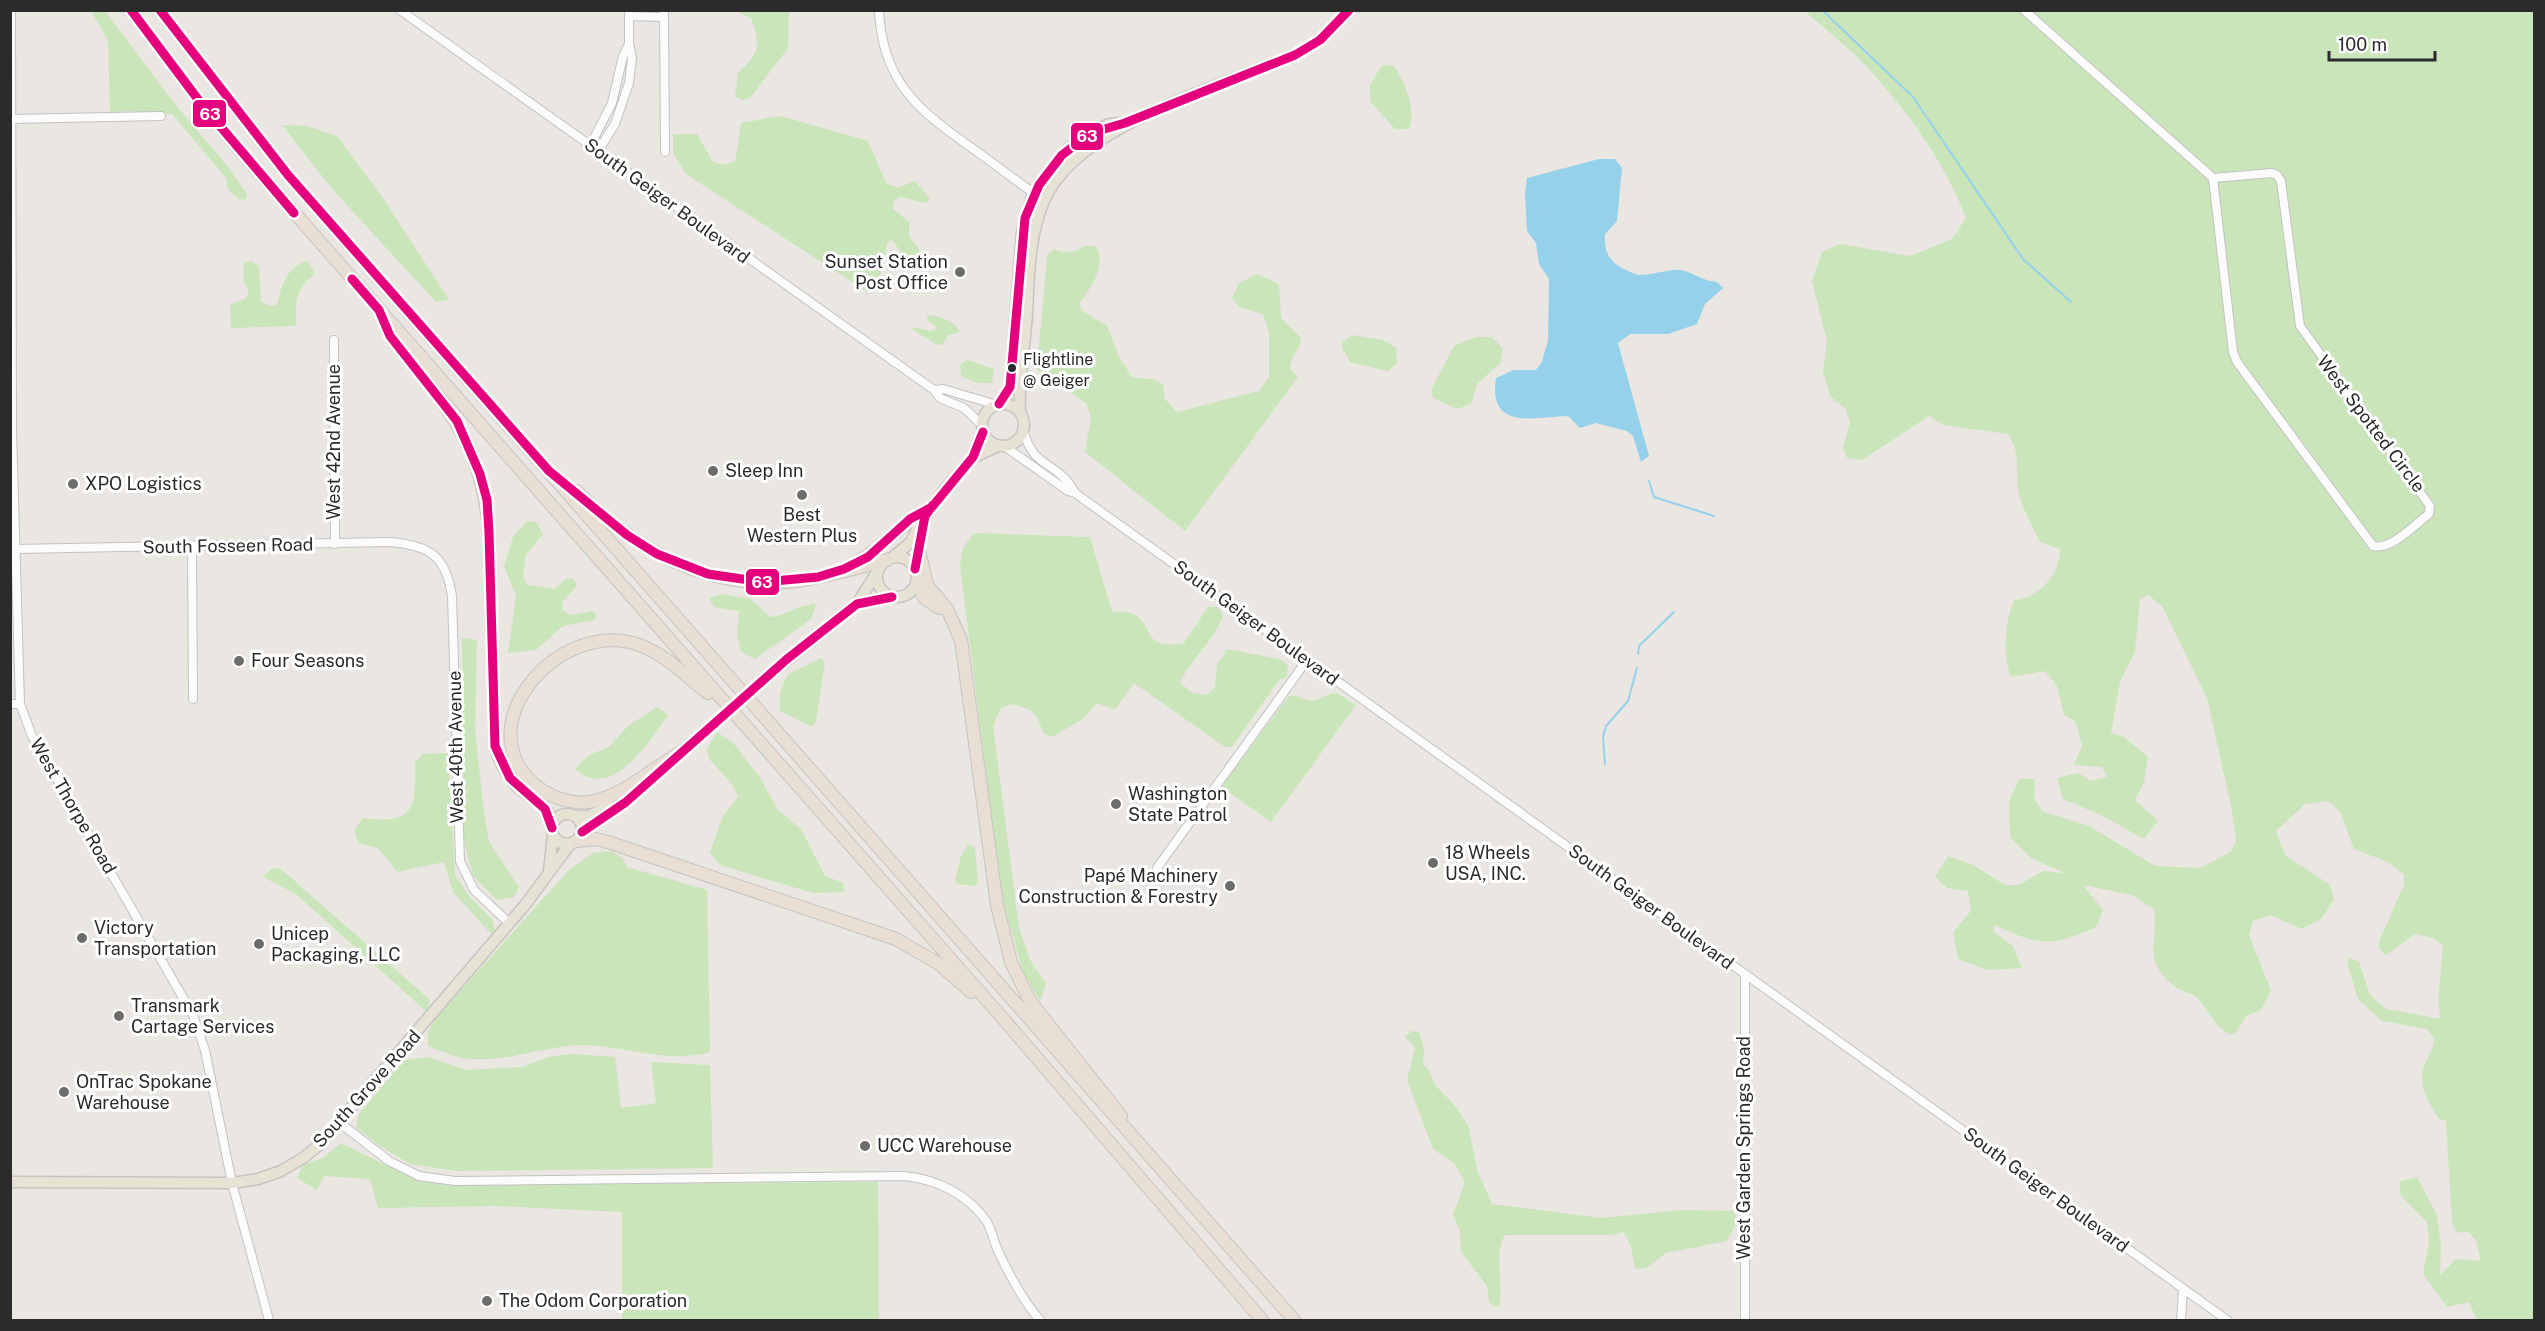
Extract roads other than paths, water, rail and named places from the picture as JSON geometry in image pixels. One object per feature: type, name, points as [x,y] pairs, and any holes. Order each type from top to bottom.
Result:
[{"type":"highway","points":[[131,10],[218,124],[999,1014],[1262,1320]]},
{"type":"highway","points":[[160,10],[288,175],[1293,1320]]},
{"type":"highway","points":[[379,310],[390,336],[457,422],[480,474],[487,500],[489,532],[495,746],[500,762],[511,778],[549,812],[553,831]]},
{"type":"highway","points":[[549,471],[575,489],[616,529],[660,555],[682,565],[732,579],[759,582],[798,581],[890,559]]},
{"type":"highway","points":[[837,573],[868,556],[915,515],[928,512]]},
{"type":"highway","points":[[918,545],[927,585],[947,609],[963,652],[997,905],[1011,962],[1030,1001],[1111,1101],[1145,1152]]},
{"type":"highway","points":[[916,575],[924,598],[951,619]]},
{"type":"highway","points":[[681,752],[604,798],[593,801],[571,801],[554,796],[538,786],[521,766],[512,743],[513,716],[523,691],[550,662],[574,649],[604,642],[639,644],[656,652],[681,669],[706,692],[724,702]]},
{"type":"highway","points":[[576,839],[596,839],[608,842],[896,939],[939,964],[999,1014]]},
{"type":"main road","points":[[972,459],[1018,440],[1023,429],[1019,385],[1034,230],[1044,200],[1059,175],[1073,160],[1125,123],[1295,55],[1320,40],[1349,10]]},
{"type":"main road","points":[[928,512],[918,545],[916,575],[910,592],[892,597],[881,590],[878,584],[878,570],[910,542],[928,512],[972,459],[986,413],[998,405],[1010,387],[1022,232],[1033,193],[1069,148],[1109,124],[1125,123]]},
{"type":"main road","points":[[998,405],[1010,406],[1020,413]]},
{"type":"main road","points":[[982,428],[986,438],[1001,446]]},
{"type":"main road","points":[[890,559],[906,559],[916,575]]},
{"type":"main road","name":"South Grove Road","points":[[10,1182],[232,1183],[258,1179],[296,1163],[319,1145],[340,1123],[509,923],[576,839],[627,802],[646,782],[763,680],[857,604],[878,570]]},
{"type":"main road","name":"South Grove Road","points":[[857,604],[892,597]]},
{"type":"main road","name":"South Grove Road","points":[[576,816],[595,814],[646,782]]},
{"type":"main road","points":[[549,871],[553,831],[560,816],[570,814],[576,816],[581,823],[576,839],[559,841],[553,831]]},
{"type":"street","name":"West Thorpe Road","points":[[11,10],[11,430],[15,549],[15,704],[193,1015],[206,1050],[232,1183],[269,1320]]},
{"type":"street","name":"South Geiger Boulevard","points":[[400,10],[934,390],[940,398],[964,408],[982,428]]},
{"type":"street","points":[[879,10],[883,47],[894,76],[910,99],[928,116],[1044,200]]},
{"type":"street","points":[[2024,10],[2213,178]]},
{"type":"street","points":[[598,151],[615,124],[625,97],[632,58],[629,43],[629,13],[664,14],[665,152]]},
{"type":"street","points":[[590,146],[612,103],[623,56],[629,43]]},
{"type":"street","points":[[11,119],[161,116]]},
{"type":"street","name":"West Spotted Circle","points":[[2272,173],[2277,175],[2281,181],[2300,326],[2430,506],[2429,514],[2381,548],[2373,546],[2237,362],[2233,352],[2213,178],[2272,173]]},
{"type":"street","name":"West 42nd Avenue","points":[[334,340],[334,544]]},
{"type":"street","name":"South Geiger Boulevard","points":[[934,390],[943,389],[998,405]]},
{"type":"street","name":"South Geiger Boulevard","points":[[1023,429],[1033,455],[1060,474],[1075,493],[2227,1320]]},
{"type":"street","name":"South Geiger Boulevard","points":[[1001,446],[1068,491],[1075,493]]},
{"type":"street","name":"South Fosseen Road","points":[[15,549],[400,543],[418,547],[437,557]]},
{"type":"street","points":[[192,546],[193,699]]},
{"type":"street","name":"West 40th Avenue","points":[[437,557],[448,573],[452,596],[460,861],[467,879],[482,899],[509,923]]},
{"type":"street","points":[[1157,868],[1307,660]]},
{"type":"street","name":"West Garden Springs Road","points":[[1744,1320],[1746,975]]},
{"type":"street","points":[[340,1123],[389,1161],[419,1176],[455,1181],[904,1176],[927,1178],[964,1199],[987,1222],[1004,1261],[1029,1308],[1040,1320]]},
{"type":"street","points":[[2181,1320],[2183,1289]]},
{"type":"water","points":[[1599,159],[1615,159],[1622,168],[1617,221],[1605,234],[1606,249],[1611,260],[1621,268],[1639,275],[1681,270],[1717,282],[1723,288],[1705,304],[1697,324],[1668,334],[1630,334],[1618,343],[1649,456],[1641,462],[1633,436],[1627,431],[1596,423],[1580,428],[1568,416],[1516,417],[1506,414],[1499,406],[1495,395],[1496,378],[1514,370],[1536,370],[1542,362],[1548,340],[1549,279],[1539,264],[1536,243],[1527,231],[1525,194],[1527,178]]},
{"type":"waterway","points":[[1822,10],[1913,97],[2023,259],[2071,302]]},
{"type":"waterway","points":[[1649,481],[1654,497],[1714,516]]},
{"type":"waterway","points":[[1638,654],[1639,646],[1674,612]]},
{"type":"waterway","points":[[1605,764],[1603,737],[1606,726],[1628,701],[1637,668]]},
{"type":"place","name":"Sunset Station Post Office","points":[[960,272]]},
{"type":"place","name":"Flightline @ Geiger","points":[[1012,368]]},
{"type":"place","name":"Sleep Inn","points":[[713,471]]},
{"type":"place","name":"XPO Logistics","points":[[73,484]]},
{"type":"place","name":"Best Western Plus","points":[[802,495]]},
{"type":"place","name":"Four Seasons","points":[[239,661]]},
{"type":"place","name":"Washington State Patrol","points":[[1116,804]]},
{"type":"place","name":"18 Wheels USA, INC.","points":[[1433,863]]},
{"type":"place","name":"Papé Machinery Construction & Forestry","points":[[1230,886]]},
{"type":"place","name":"Victory Transportation","points":[[82,938]]},
{"type":"place","name":"Unicep Packaging, LLC","points":[[259,944]]},
{"type":"place","name":"Transmark Cartage Services","points":[[119,1016]]},
{"type":"place","name":"OnTrac Spokane Warehouse","points":[[64,1092]]},
{"type":"place","name":"UCC Warehouse","points":[[865,1146]]},
{"type":"place","name":"The Odom Corporation","points":[[487,1301]]}]
